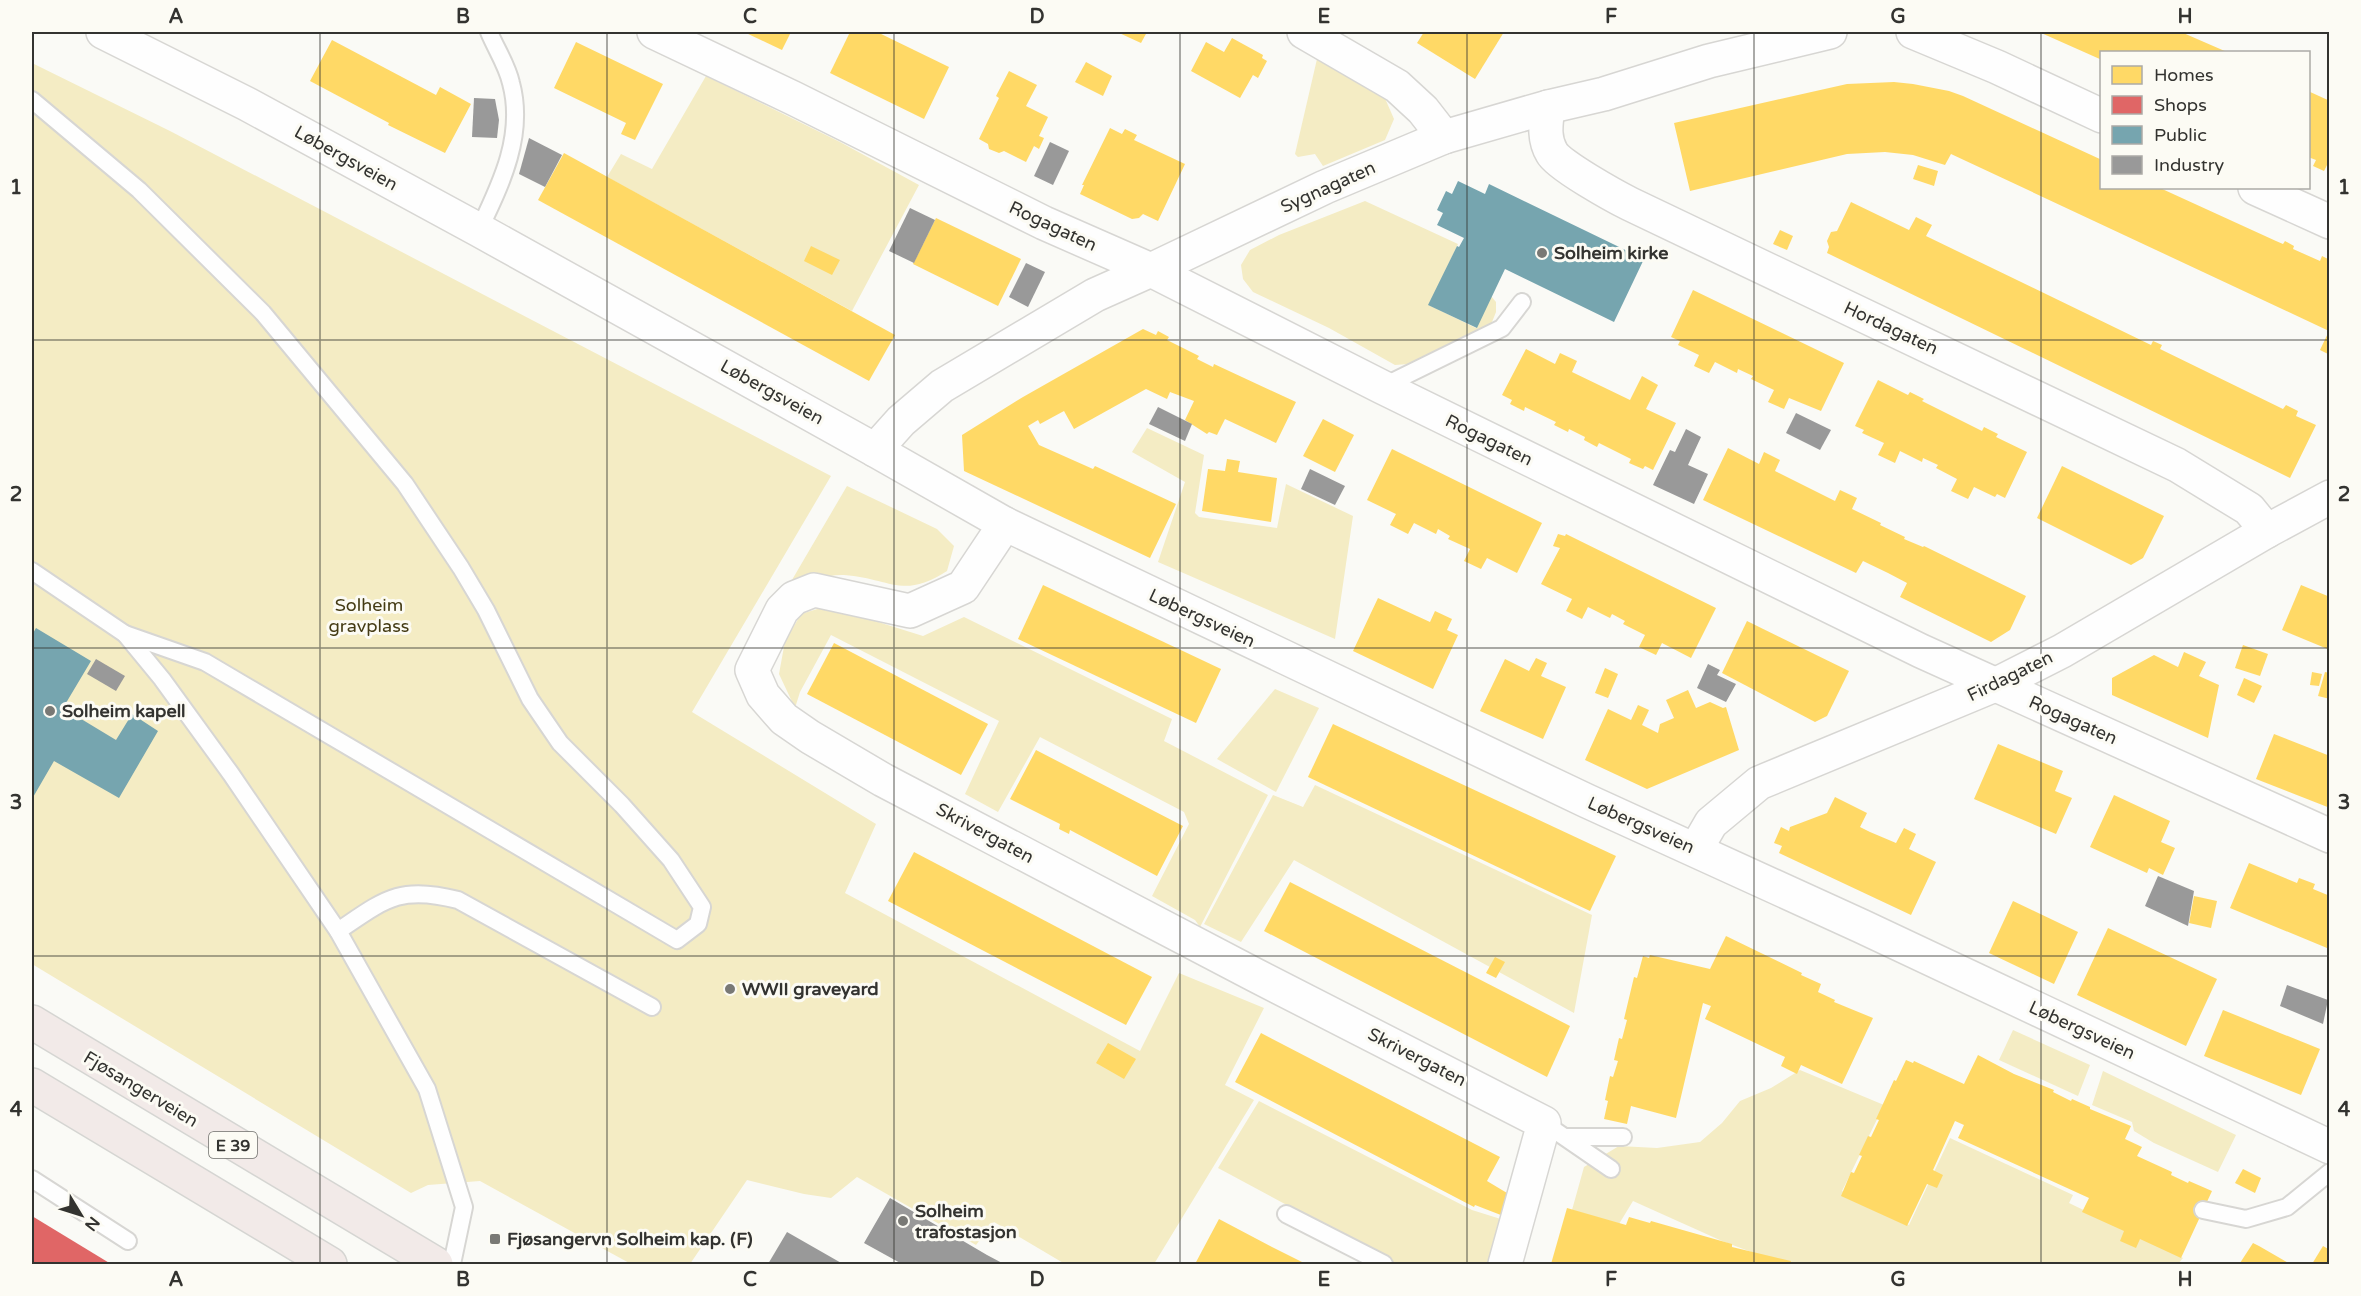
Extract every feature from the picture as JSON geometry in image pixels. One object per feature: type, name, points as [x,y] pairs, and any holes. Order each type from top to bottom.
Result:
[{"type":"highway","name":"Fjøsangerveien","points":[[32,1022],[436,1264]]},
{"type":"highway","points":[[32,1085],[330,1264]]},
{"type":"street","name":"Løbergsveien","points":[[103,32],[247,104],[479,230],[1005,524],[1587,801],[1696,849],[2330,1147]]},
{"type":"street","name":"Rogagaten","points":[[654,32],[1044,223],[1151,270],[1383,387],[1995,685],[2330,836]]},
{"type":"street","points":[[1304,32],[1397,86],[1423,110],[1444,137]]},
{"type":"street","name":"Sygnagaten","points":[[875,450],[901,421],[942,386],[1095,295],[1314,191],[1444,137],[1548,107],[1604,94],[1709,61],[1830,32]]},
{"type":"street","points":[[1913,32],[1997,67],[2100,115]]},
{"type":"street","name":"Hordagaten","points":[[1548,107],[1545,135],[1552,155],[1600,188],[2177,465],[2249,508],[2267,531]]},
{"type":"street","points":[[2257,189],[2330,222]]},
{"type":"street","name":"Firdagaten","points":[[1696,849],[1711,823],[1760,783],[1995,685],[2062,651],[2267,531],[2328,501]]},
{"type":"street","name":"Skrivergaten","points":[[1005,524],[963,587],[910,611],[814,590],[794,598],[782,609],[752,670],[763,695],[784,719],[883,780],[1555,1130]]},
{"type":"street","points":[[1505,1264],[1555,1130]]},
{"type":"lane","points":[[479,230],[504,176],[515,132],[516,112],[511,83],[504,61],[489,32]]},
{"type":"lane","points":[[32,100],[140,190],[263,313],[405,484],[486,610],[530,699],[560,743],[622,805],[671,860],[702,908],[698,924],[677,940],[205,662],[125,634],[32,571]]},
{"type":"lane","points":[[1383,387],[1502,328],[1522,302]]},
{"type":"lane","points":[[125,634],[162,679],[231,774],[339,931],[427,1089],[464,1207],[452,1264]]},
{"type":"lane","points":[[339,931],[373,907],[401,895],[431,893],[458,900],[652,1007]]},
{"type":"lane","points":[[1555,1130],[1623,1137]]},
{"type":"lane","points":[[1555,1130],[1611,1169]]},
{"type":"lane","points":[[2204,1210],[2246,1220],[2287,1207],[2330,1172]]},
{"type":"lane","points":[[32,1179],[128,1241]]},
{"type":"lane","points":[[1286,1214],[1384,1264]]},
{"type":"green space","points":[[1317,59],[1384,96],[1394,119],[1385,140],[1323,166],[1315,154],[1298,157],[1295,154]]},
{"type":"green space","name":"Solheim gravplass","points":[[32,63],[170,131],[831,476],[692,712],[876,824],[845,893],[1140,1051],[1179,973],[1264,1008],[1225,1085],[1254,1100],[1154,1264],[1065,1264],[994,1222],[976,1245],[857,1177],[831,1198],[747,1180],[690,1264],[631,1264],[480,1181],[428,1185],[411,1193],[32,964]]},
{"type":"green space","points":[[706,76],[840,142],[919,185],[852,311],[607,177],[621,154],[652,169]]},
{"type":"green space","points":[[1365,201],[1458,244],[1429,305],[1476,328],[1491,296],[1496,302],[1496,312],[1492,322],[1480,333],[1409,364],[1395,365],[1329,328],[1253,292],[1243,279],[1241,265],[1250,250],[1279,235]]},
{"type":"green space","points":[[1147,428],[1204,455],[1195,513],[1199,517],[1277,528],[1286,484],[1353,516],[1335,639],[1158,562],[1185,482],[1132,452]]},
{"type":"green space","points":[[847,486],[937,529],[954,546],[947,571],[932,580],[907,586],[844,575],[789,585]]},
{"type":"green space","points":[[827,606],[923,636],[964,617],[1172,719],[1164,741],[1268,795],[1200,927],[1195,920],[1152,896],[1189,824],[1184,812],[1040,737],[998,812],[965,794],[999,721],[831,635],[800,692],[795,708],[779,674],[785,641],[801,614]]},
{"type":"green space","points":[[1275,689],[1319,708],[1276,792],[1217,759]]},
{"type":"green space","points":[[1315,785],[1592,915],[1574,1013],[1294,860],[1241,942],[1204,924],[1273,795],[1303,807]]},
{"type":"green space","points":[[2013,1030],[2090,1065],[2078,1096],[1999,1060]]},
{"type":"green space","points":[[1800,1070],[1884,1105],[1842,1191],[1909,1225],[1950,1138],[2073,1195],[2069,1203],[2183,1258],[2178,1264],[1783,1264],[1722,1241],[1633,1201],[1619,1224],[1572,1210],[1584,1167],[1619,1146],[1657,1148],[1700,1142],[1722,1123],[1740,1101],[1771,1088]]},
{"type":"green space","points":[[2103,1071],[2236,1135],[2218,1172],[2154,1143],[2134,1131],[2132,1122],[2092,1105]]},
{"type":"green space","points":[[1259,1101],[1472,1210],[1507,1221],[1496,1264],[1397,1264],[1218,1168]]},
{"type":"building: Homes","points":[[744,32],[791,32],[782,50]]},
{"type":"building: Homes","points":[[850,32],[877,32],[949,67],[924,119],[830,73]]},
{"type":"building: Homes","points":[[1117,32],[1147,32],[1141,43]]},
{"type":"building: Homes","points":[[1424,32],[1504,32],[1475,79],[1417,43]]},
{"type":"building: Homes","points":[[2039,32],[2181,32],[2225,51],[2100,51],[2100,59]]},
{"type":"building: Homes","points":[[1232,38],[1263,55],[1262,58],[1267,61],[1258,78],[1253,75],[1240,98],[1191,71],[1206,42],[1224,52]]},
{"type":"building: Homes","points":[[332,40],[436,95],[440,87],[471,104],[445,153],[388,125],[389,123],[310,81]]},
{"type":"building: Homes","points":[[576,42],[663,84],[635,140],[621,134],[626,123],[554,88]]},
{"type":"building: Homes","points":[[1086,62],[1112,76],[1103,96],[1075,82]]},
{"type":"building: Homes","points":[[1009,71],[1037,85],[1026,106],[1048,117],[1039,136],[1044,138],[1039,149],[1034,146],[1026,162],[1004,151],[999,153],[989,149],[988,144],[979,139],[999,98],[996,96]]},
{"type":"building: Homes","points":[[1894,82],[1949,91],[1963,96],[2100,159],[2100,189],[2162,189],[2283,244],[2285,241],[2294,246],[2293,249],[2320,261],[2322,256],[2330,260],[2330,355],[2320,350],[2329,331],[1951,154],[1945,165],[1913,155],[1885,152],[1847,154],[1690,191],[1674,123],[1847,84]]},
{"type":"building: Homes","points":[[2310,92],[2330,101],[2330,167],[2327,165],[2324,171],[2313,166],[2316,160],[2310,158]]},
{"type":"building: Homes","points":[[1110,128],[1122,134],[1125,129],[1137,135],[1134,140],[1185,164],[1158,221],[1143,214],[1139,218],[1132,219],[1080,194],[1084,185],[1082,185]]},
{"type":"building: Homes","points":[[564,153],[895,335],[869,381],[538,200]]},
{"type":"building: Homes","points":[[1918,165],[1938,171],[1934,186],[1913,179]]},
{"type":"building: Homes","points":[[1851,202],[1909,230],[1916,217],[1932,225],[1926,236],[2151,345],[2153,341],[2162,345],[2160,349],[2283,409],[2286,405],[2298,411],[2296,416],[2316,425],[2290,478],[1827,253],[1829,247],[1827,241],[1831,232],[1837,231]]},
{"type":"building: Homes","points":[[936,218],[1021,259],[998,306],[913,264]]},
{"type":"building: Homes","points":[[1780,230],[1793,236],[1787,250],[1773,244]]},
{"type":"building: Homes","points":[[811,246],[840,260],[832,275],[804,261]]},
{"type":"building: Homes","points":[[1693,290],[1844,363],[1821,411],[1789,398],[1784,409],[1768,402],[1774,390],[1751,379],[1753,376],[1738,369],[1737,373],[1715,362],[1709,373],[1694,366],[1699,355],[1678,345],[1680,341],[1671,337]]},
{"type":"building: Homes","points":[[1143,329],[1156,335],[1158,331],[1169,337],[1167,340],[1199,356],[1197,359],[1213,367],[1214,364],[1296,402],[1276,443],[1225,419],[1217,435],[1209,432],[1207,434],[1185,420],[1194,401],[1170,392],[1167,399],[1146,389],[1074,429],[1064,411],[1040,424],[1038,420],[1028,426],[1039,445],[1093,469],[1095,466],[1176,504],[1150,558],[964,471],[962,435],[1023,397]]},
{"type":"building: Homes","points":[[1526,349],[1555,364],[1560,353],[1577,361],[1572,372],[1630,400],[1642,376],[1658,385],[1646,409],[1676,423],[1653,470],[1645,466],[1643,469],[1629,463],[1631,459],[1599,443],[1597,447],[1584,440],[1585,437],[1554,425],[1556,422],[1525,407],[1524,411],[1510,404],[1512,400],[1502,395]]},
{"type":"building: Homes","points":[[1878,380],[1908,395],[1910,392],[1924,399],[1922,401],[1982,431],[1984,427],[1998,434],[1996,437],[2027,452],[2005,498],[1997,494],[1995,497],[1974,487],[1968,499],[1951,491],[1957,479],[1936,468],[1938,465],[1923,458],[1922,462],[1900,451],[1895,463],[1878,455],[1884,443],[1862,433],[1864,430],[1855,426]]},
{"type":"building: Homes","points":[[1323,419],[1354,435],[1335,472],[1303,456]]},
{"type":"building: Homes","points":[[1728,448],[1759,464],[1764,452],[1780,460],[1775,471],[1835,501],[1840,490],[1857,498],[1852,509],[1881,523],[1880,525],[1905,537],[1904,539],[1924,546],[2026,596],[2010,630],[1991,642],[1900,597],[1907,583],[1888,573],[1863,561],[1856,573],[1703,500]]},
{"type":"building: Homes","points":[[1392,449],[1542,523],[1517,573],[1487,558],[1481,569],[1464,561],[1470,549],[1448,539],[1450,536],[1438,529],[1436,534],[1414,523],[1408,534],[1390,525],[1396,514],[1367,500]]},
{"type":"building: Homes","points":[[1227,459],[1240,461],[1238,472],[1277,478],[1271,522],[1202,511],[1208,469],[1225,471]]},
{"type":"building: Homes","points":[[2062,466],[2164,516],[2143,558],[2131,565],[2037,518]]},
{"type":"building: Homes","points":[[1558,534],[1565,536],[1566,534],[1716,608],[1691,658],[1662,643],[1656,655],[1639,647],[1645,635],[1623,624],[1625,621],[1612,614],[1610,618],[1588,607],[1582,619],[1566,611],[1572,599],[1541,584],[1560,548],[1553,546]]},
{"type":"building: Homes","points":[[1043,585],[1221,669],[1196,723],[1018,639]]},
{"type":"building: Homes","points":[[2301,585],[2330,597],[2330,650],[2282,630]]},
{"type":"building: Homes","points":[[1378,598],[1430,622],[1435,611],[1452,619],[1447,630],[1458,635],[1433,689],[1353,651]]},
{"type":"building: Homes","points":[[1747,621],[1849,671],[1827,716],[1815,722],[1722,673]]},
{"type":"building: Homes","points":[[834,643],[988,724],[961,775],[807,694]]},
{"type":"building: Homes","points":[[2243,645],[2268,654],[2260,676],[2235,668]]},
{"type":"building: Homes","points":[[2184,652],[2206,662],[2199,676],[2219,685],[2208,738],[2112,695],[2112,678],[2154,655],[2178,667]]},
{"type":"building: Homes","points":[[1536,658],[1547,663],[1541,676],[1566,687],[1543,739],[1480,711],[1505,659],[1529,671]]},
{"type":"building: Homes","points":[[1605,668],[1618,674],[1608,698],[1595,693]]},
{"type":"building: Homes","points":[[2312,672],[2322,674],[2319,686],[2310,685]]},
{"type":"building: Homes","points":[[2325,672],[2330,673],[2330,699],[2318,696]]},
{"type":"building: Homes","points":[[2244,678],[2262,686],[2254,703],[2237,695]]},
{"type":"building: Homes","points":[[1688,690],[1696,708],[1710,702],[1723,708],[1726,707],[1739,750],[1647,789],[1585,760],[1608,709],[1631,720],[1638,705],[1649,710],[1642,725],[1658,733],[1660,724],[1674,718],[1666,700]]},
{"type":"building: Homes","points":[[1333,724],[1616,856],[1590,911],[1308,777]]},
{"type":"building: Homes","points":[[2274,734],[2330,756],[2330,808],[2256,779]]},
{"type":"building: Homes","points":[[1998,744],[2063,771],[2055,791],[2072,798],[2056,834],[1974,799]]},
{"type":"building: Homes","points":[[1036,750],[1183,826],[1157,876],[1070,830],[1069,834],[1059,829],[1060,824],[1010,799]]},
{"type":"building: Homes","points":[[2114,795],[2170,821],[2161,842],[2175,848],[2163,875],[2149,868],[2147,873],[2090,847]]},
{"type":"building: Homes","points":[[1835,797],[1867,813],[1860,827],[1870,832],[1896,843],[1904,828],[1916,834],[1909,849],[1936,862],[1911,915],[1779,853],[1782,846],[1774,843],[1781,827],[1789,831],[1790,827],[1827,813]]},
{"type":"building: Homes","points":[[914,852],[1152,977],[1126,1025],[888,901]]},
{"type":"building: Homes","points":[[2249,863],[2297,883],[2299,878],[2315,884],[2313,889],[2330,896],[2330,941],[2327,948],[2230,908]]},
{"type":"building: Homes","points":[[1290,882],[1570,1026],[1547,1077],[1264,931]]},
{"type":"building: Homes","points":[[2194,896],[2217,901],[2211,928],[2189,923]]},
{"type":"building: Homes","points":[[2013,901],[2078,932],[2054,984],[1989,953]]},
{"type":"building: Homes","points":[[2108,928],[2217,979],[2186,1046],[2077,995]]},
{"type":"building: Homes","points":[[1726,936],[1821,984],[1818,992],[1835,1000],[1834,1002],[1873,1018],[1842,1084],[1801,1065],[1797,1074],[1781,1066],[1785,1057],[1705,1019],[1711,1006],[1703,1003],[1676,1118],[1631,1106],[1627,1124],[1604,1119],[1610,1076],[1613,1077],[1618,1061],[1614,1060],[1619,1038],[1622,1039],[1627,1020],[1624,1019],[1634,977],[1637,978],[1643,956],[1649,958],[1650,955],[1710,969]]},
{"type":"building: Homes","points":[[1495,957],[1505,962],[1496,978],[1486,973]]},
{"type":"building: Homes","points":[[2223,1010],[2320,1049],[2301,1095],[2204,1056]]},
{"type":"building: Homes","points":[[1261,1033],[1500,1157],[1487,1181],[1512,1196],[1506,1217],[1475,1205],[1474,1207],[1235,1082]]},
{"type":"building: Homes","points":[[1108,1043],[1136,1059],[1124,1079],[1096,1063]]},
{"type":"building: Homes","points":[[1978,1055],[2014,1074],[2054,1090],[2053,1092],[2071,1101],[2072,1099],[2131,1126],[2125,1139],[2142,1147],[2137,1156],[2172,1172],[2171,1175],[2188,1183],[2189,1181],[2212,1191],[2181,1258],[2140,1239],[2136,1248],[2120,1241],[2124,1231],[2082,1212],[2089,1198],[1958,1138],[1964,1125],[1955,1121],[1933,1170],[1943,1175],[1937,1188],[1927,1184],[1907,1226],[1841,1196],[1851,1172],[1854,1173],[1862,1156],[1859,1155],[1868,1136],[1871,1137],[1879,1120],[1876,1119],[1894,1080],[1896,1081],[1906,1060],[1913,1063],[1914,1061],[1964,1084]]},
{"type":"building: Homes","points":[[2243,1169],[2261,1178],[2255,1193],[2235,1183]]},
{"type":"building: Homes","points":[[1567,1208],[1626,1225],[1629,1217],[1650,1223],[1651,1221],[1732,1244],[1732,1247],[1791,1261],[1790,1264],[1551,1264]]},
{"type":"building: Homes","points":[[1219,1219],[1272,1247],[1306,1264],[1195,1264]]},
{"type":"building: Homes","points":[[2253,1243],[2290,1264],[2236,1264],[2240,1263]]},
{"type":"building: Homes","points":[[2323,1246],[2330,1250],[2330,1264],[2312,1264]]},
{"type":"building: Shops","points":[[32,1216],[111,1264],[32,1264]]},
{"type":"building: Public","name":"Solheim kirke","points":[[1458,181],[1485,194],[1489,184],[1644,259],[1614,322],[1505,269],[1477,328],[1428,305],[1457,246],[1459,247],[1464,238],[1437,225],[1443,213],[1437,210],[1446,191],[1452,194]]},
{"type":"building: Public","name":"Solheim kapell","points":[[36,628],[91,661],[63,708],[116,740],[132,714],[158,731],[119,798],[54,761],[32,799],[32,635]]},
{"type":"building: Industry","points":[[474,98],[495,99],[499,120],[497,138],[472,137]]},
{"type":"building: Industry","points":[[529,138],[562,155],[545,187],[519,174]]},
{"type":"building: Industry","points":[[1050,142],[1069,151],[1053,185],[1034,176]]},
{"type":"building: Industry","points":[[910,208],[935,220],[914,263],[889,251]]},
{"type":"building: Industry","points":[[1026,263],[1045,272],[1028,307],[1009,297]]},
{"type":"building: Industry","points":[[1158,407],[1192,424],[1185,441],[1149,424]]},
{"type":"building: Industry","points":[[1796,413],[1831,430],[1820,450],[1786,433]]},
{"type":"building: Industry","points":[[1686,429],[1701,437],[1688,465],[1708,474],[1694,504],[1653,485],[1670,450],[1675,452]]},
{"type":"building: Industry","points":[[1310,469],[1345,486],[1335,505],[1301,489]]},
{"type":"building: Industry","points":[[96,659],[125,676],[116,691],[87,674]]},
{"type":"building: Industry","points":[[1708,664],[1720,670],[1717,675],[1736,684],[1726,702],[1697,688]]},
{"type":"building: Industry","points":[[2158,876],[2194,891],[2188,926],[2145,906]]},
{"type":"building: Industry","points":[[2287,985],[2328,1000],[2323,1024],[2280,1006]]},
{"type":"building: Industry","name":"Solheim trafostasjon","points":[[890,1198],[1004,1264],[902,1264],[864,1243]]},
{"type":"building: Industry","points":[[787,1232],[843,1264],[768,1264]]},
{"type":"place","name":"Solheim kirke","points":[[1542,253]]},
{"type":"place","name":"Solheim kapell","points":[[50,711]]},
{"type":"place","name":"WWII graveyard","points":[[730,989]]},
{"type":"place","name":"Solheim trafostasjon","points":[[903,1221]]},
{"type":"place","name":"Fjøsangervn Solheim kap. (F)","points":[[495,1239]]}]
